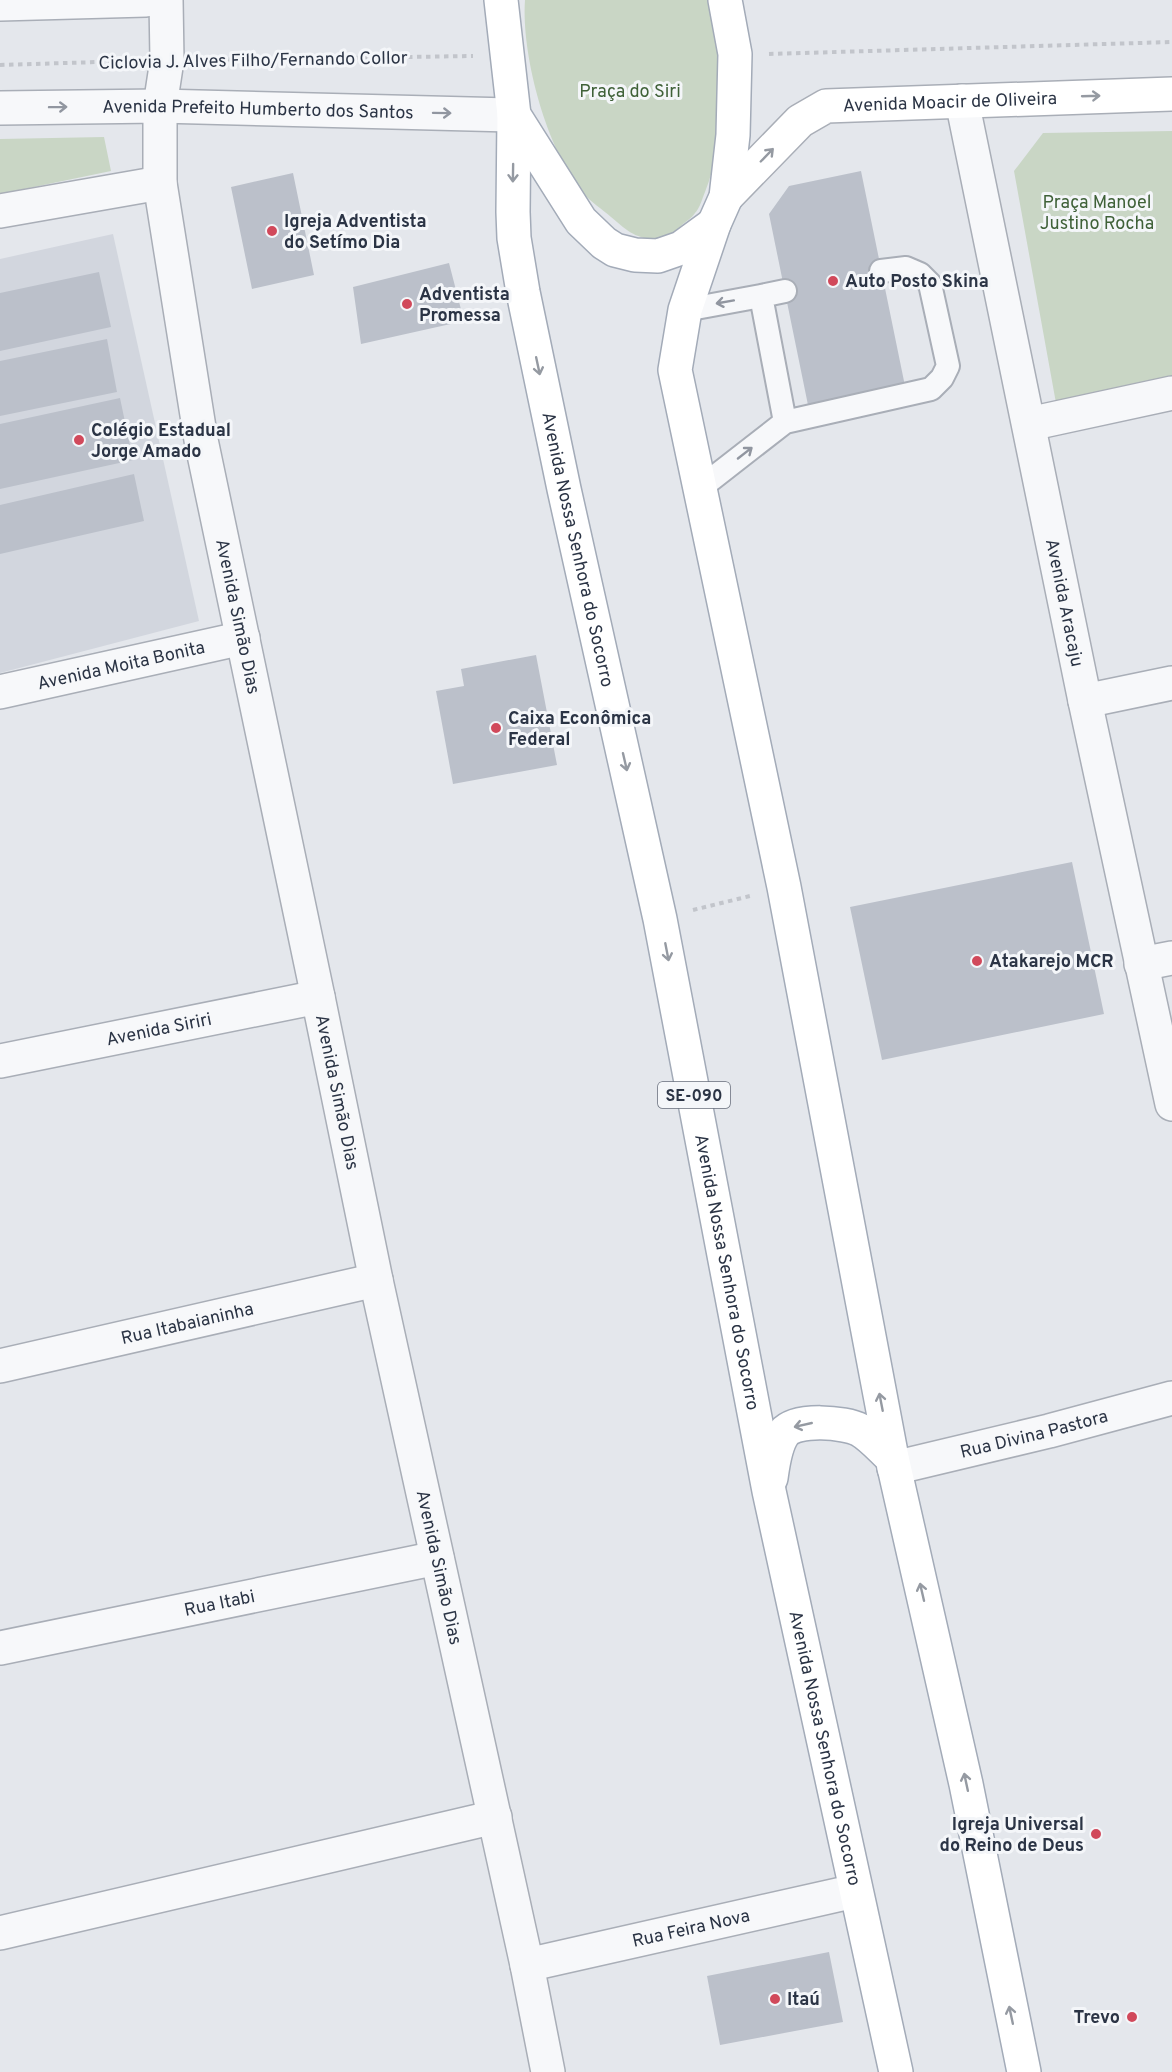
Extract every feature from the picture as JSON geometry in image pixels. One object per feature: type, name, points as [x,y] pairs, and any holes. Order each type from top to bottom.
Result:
[{"type":"main road","name":"Avenida Nossa Senhora do Socorro","points":[[501,0],[514,115],[514,238],[523,292],[564,489],[660,918],[769,1491],[896,2072]]},
{"type":"main road","points":[[725,0],[735,54],[733,135],[720,210],[685,310],[675,370],[784,887],[893,1463],[966,1784],[1024,2072]]},
{"type":"main road","name":"Avenida Moacir de Oliveira","points":[[514,115],[581,221],[604,243],[615,250],[635,255],[658,256],[681,248],[720,210],[800,121],[826,106],[1172,94]]},
{"type":"main road","points":[[769,1491],[779,1440],[787,1430],[798,1426],[823,1423],[853,1427],[862,1431],[893,1463]]},
{"type":"street","points":[[0,4],[146,0]]},
{"type":"street","name":"Avenida Simão Dias","points":[[166,0],[167,60],[160,106],[160,183],[201,441],[376,1280],[495,1816],[548,2072]]},
{"type":"street","name":"Avenida Aracaju","points":[[962,101],[1085,701],[1156,961],[1172,1104]]},
{"type":"street","name":"Avenida Prefeito Humberto dos Santos","points":[[0,108],[160,106],[514,115]]},
{"type":"street","points":[[0,211],[160,183]]},
{"type":"street","points":[[1029,424],[1172,393]]},
{"type":"street","name":"Avenida Moita Bonita","points":[[0,692],[243,638]]},
{"type":"street","points":[[1085,701],[1172,682]]},
{"type":"street","name":"Avenida Siriri","points":[[0,1061],[318,997]]},
{"type":"street","name":"Rua Itabaianinha","points":[[0,1366],[376,1280]]},
{"type":"street","name":"Rua Divina Pastora","points":[[893,1463],[1049,1431],[1172,1398]]},
{"type":"street","name":"Rua Itabi","points":[[0,1648],[437,1558]]},
{"type":"street","points":[[0,1933],[495,1816]]},
{"type":"street","name":"Rua Feira Nova","points":[[527,1965],[855,1891]]},
{"type":"lane","points":[[699,489],[786,422],[931,389],[942,378],[948,366],[930,284],[920,274],[906,268],[881,271]]},
{"type":"lane","points":[[685,310],[785,291]]},
{"type":"lane","points":[[761,296],[786,422]]},
{"type":"path","points":[[735,54],[1172,42]]},
{"type":"path","name":"Ciclovia J. Alves Filho/Fernando Collor","points":[[0,65],[464,56],[507,53]]},
{"type":"path","points":[[660,918],[784,887]]},
{"type":"shaded area","name":"Colégio Estadual Jorge Amado","points":[[113,234],[199,621],[0,673],[0,259]]},
{"type":"green space","name":"Praça do Siri","points":[[525,0],[707,0],[713,22],[720,71],[721,97],[717,147],[712,171],[698,209],[673,233],[662,238],[647,239],[630,232],[586,196],[570,175],[548,128],[532,74],[527,47]]},
{"type":"green space","name":"Praça Manoel Justino Rocha","points":[[1172,131],[1172,378],[1056,403],[1014,171],[1043,133]]},
{"type":"green space","points":[[104,137],[111,171],[0,194],[0,139]]},
{"type":"building","name":"Auto Posto Skina","points":[[861,171],[905,386],[808,405],[769,214],[789,186]]},
{"type":"building","name":"Igreja Adventista do Setímo Dia","points":[[293,173],[314,275],[252,289],[231,187]]},
{"type":"building","name":"Adventista Promessa","points":[[449,263],[464,321],[361,344],[353,287]]},
{"type":"building","points":[[99,272],[111,327],[0,351],[0,293]]},
{"type":"building","points":[[107,339],[117,392],[0,416],[0,361]]},
{"type":"building","points":[[120,398],[133,460],[0,489],[0,424]]},
{"type":"building","points":[[134,474],[144,521],[0,554],[0,505]]},
{"type":"building","name":"Caixa Econômica Federal","points":[[536,655],[557,765],[453,784],[436,691],[464,686],[461,669]]},
{"type":"building","name":"Atakarejo MCR","points":[[1072,862],[1104,1014],[882,1060],[850,907]]},
{"type":"building","name":"Itaú","points":[[829,1952],[843,2022],[720,2045],[707,1976]]},
{"type":"place","name":"Igreja Adventista do Setímo Dia","points":[[272,231]]},
{"type":"place","name":"Auto Posto Skina","points":[[833,281]]},
{"type":"place","name":"Adventista Promessa","points":[[407,304]]},
{"type":"place","name":"Colégio Estadual Jorge Amado","points":[[79,440]]},
{"type":"place","name":"Caixa Econômica Federal","points":[[496,728]]},
{"type":"place","name":"Atakarejo MCR","points":[[977,961]]},
{"type":"place","name":"Igreja Universal do Reino de Deus","points":[[1096,1834]]},
{"type":"place","name":"Itaú","points":[[775,1999]]},
{"type":"place","name":"Trevo","points":[[1132,2017]]}]
